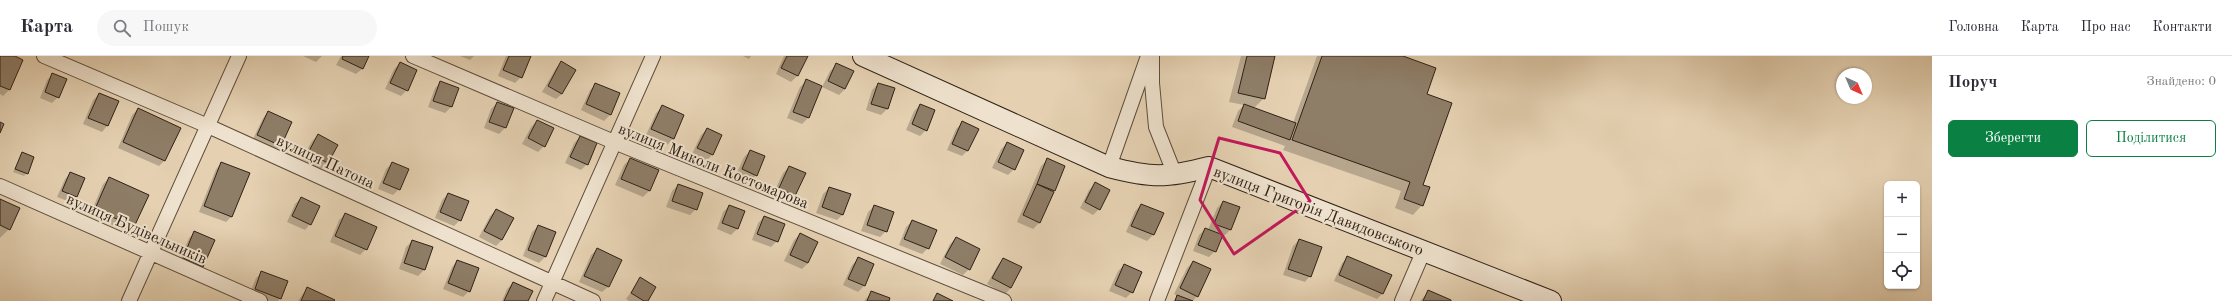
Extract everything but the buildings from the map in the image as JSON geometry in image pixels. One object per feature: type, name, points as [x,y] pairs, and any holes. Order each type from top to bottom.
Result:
[{"type":"street","name":"вулиця Патона","points":[[44,56],[208,126],[593,301]]},
{"type":"street","points":[[129,301],[239,56]]},
{"type":"street","name":"вулиця Миколи Костомарова","points":[[413,56],[614,142],[1004,301]]},
{"type":"street","points":[[544,301],[653,56]]},
{"type":"street","name":"вулиця Григорія Давидовського","points":[[862,56],[1109,167],[1141,175],[1175,176],[1209,167],[1551,301]]},
{"type":"street","points":[[1109,167],[1148,56]]},
{"type":"street","points":[[1152,56],[1152,83],[1156,127],[1175,176]]},
{"type":"street","points":[[1157,301],[1209,167]]},
{"type":"street","name":"вулиця Будівельників","points":[[0,186],[260,301]]},
{"type":"street","points":[[1402,301],[1424,250]]},
{"type":"highlighted area","points":[[1219,138],[1280,153],[1310,201],[1234,254],[1200,200]]}]
